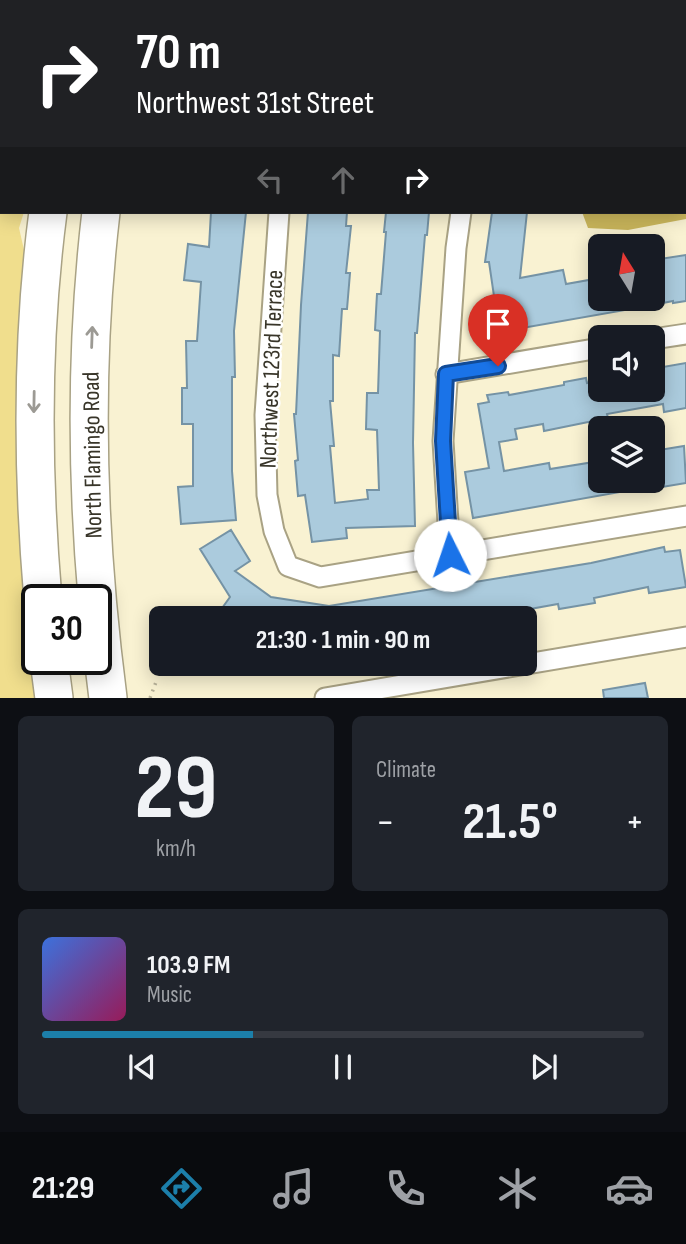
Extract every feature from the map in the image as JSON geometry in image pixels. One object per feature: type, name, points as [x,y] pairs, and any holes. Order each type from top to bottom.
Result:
[{"type":"highway","points":[[42,584],[36,518],[34,407],[39,299],[48,214]]},
{"type":"highway","name":"North Flamingo Road","points":[[101,214],[93,293],[90,385],[92,519],[98,622],[108,698]]},
{"type":"highway","points":[[51,675],[54,698]]},
{"type":"street","name":"Northwest 123rd Terrace","points":[[279,214],[265,415],[267,495],[274,531],[288,565],[320,577],[450,555]]},
{"type":"street","points":[[461,214],[446,374],[443,441],[450,555],[686,516]]},
{"type":"street","points":[[665,337],[686,334]]},
{"type":"street","points":[[446,374],[588,350]]},
{"type":"street","points":[[325,698],[686,638]]},
{"type":"path","points":[[150,698],[156,682]]},
{"type":"shaded area","points":[[0,214],[23,214],[19,228],[27,263],[20,445],[30,584],[21,584],[21,675],[36,675],[38,698],[0,698]]},
{"type":"shaded area","points":[[583,214],[686,214],[686,219],[628,230],[588,228]]},
{"type":"building","points":[[211,214],[246,214],[234,331],[235,377],[232,377],[232,471],[236,520],[181,524],[178,487],[193,486],[193,424],[182,424],[182,388],[187,388],[186,341],[197,341],[201,282],[184,280],[188,244],[209,247]]},
{"type":"building","points":[[308,214],[347,214],[346,226],[351,226],[346,273],[350,273],[347,309],[342,309],[339,356],[333,355],[333,401],[330,401],[334,446],[330,446],[335,503],[368,499],[367,490],[379,490],[377,430],[366,429],[367,393],[378,393],[380,331],[375,330],[377,294],[381,294],[386,214],[429,214],[415,333],[415,526],[346,528],[347,538],[312,542],[305,495],[298,496],[295,461],[298,460],[294,414]]},
{"type":"building","points":[[492,214],[527,214],[520,278],[563,270],[566,284],[588,280],[588,312],[614,312],[500,332],[499,322],[489,324],[485,298],[494,296],[489,262],[485,262]]},
{"type":"building","points":[[686,255],[686,301],[665,303],[665,258]]},
{"type":"building","points":[[686,363],[686,408],[664,412],[663,404],[608,416],[588,416],[588,422],[544,431],[543,424],[515,429],[517,439],[499,442],[504,471],[549,463],[550,469],[588,463],[588,493],[614,493],[473,518],[465,472],[489,468],[478,404],[489,402],[487,395],[508,392],[509,395],[586,378],[588,402],[665,402],[665,367]]},
{"type":"building","points":[[684,446],[686,483],[665,486],[665,449]]},
{"type":"building","points":[[231,530],[250,561],[235,571],[271,597],[329,606],[224,606],[230,597],[200,549]]},
{"type":"building","points":[[664,547],[665,552],[680,550],[686,587],[649,593],[648,587],[594,598],[595,603],[559,609],[558,604],[537,608],[329,606],[591,563]]},
{"type":"building","points":[[645,683],[648,698],[604,698],[603,690]]},
{"type":"route","points":[[450,555],[443,441],[446,374],[498,366]]}]
